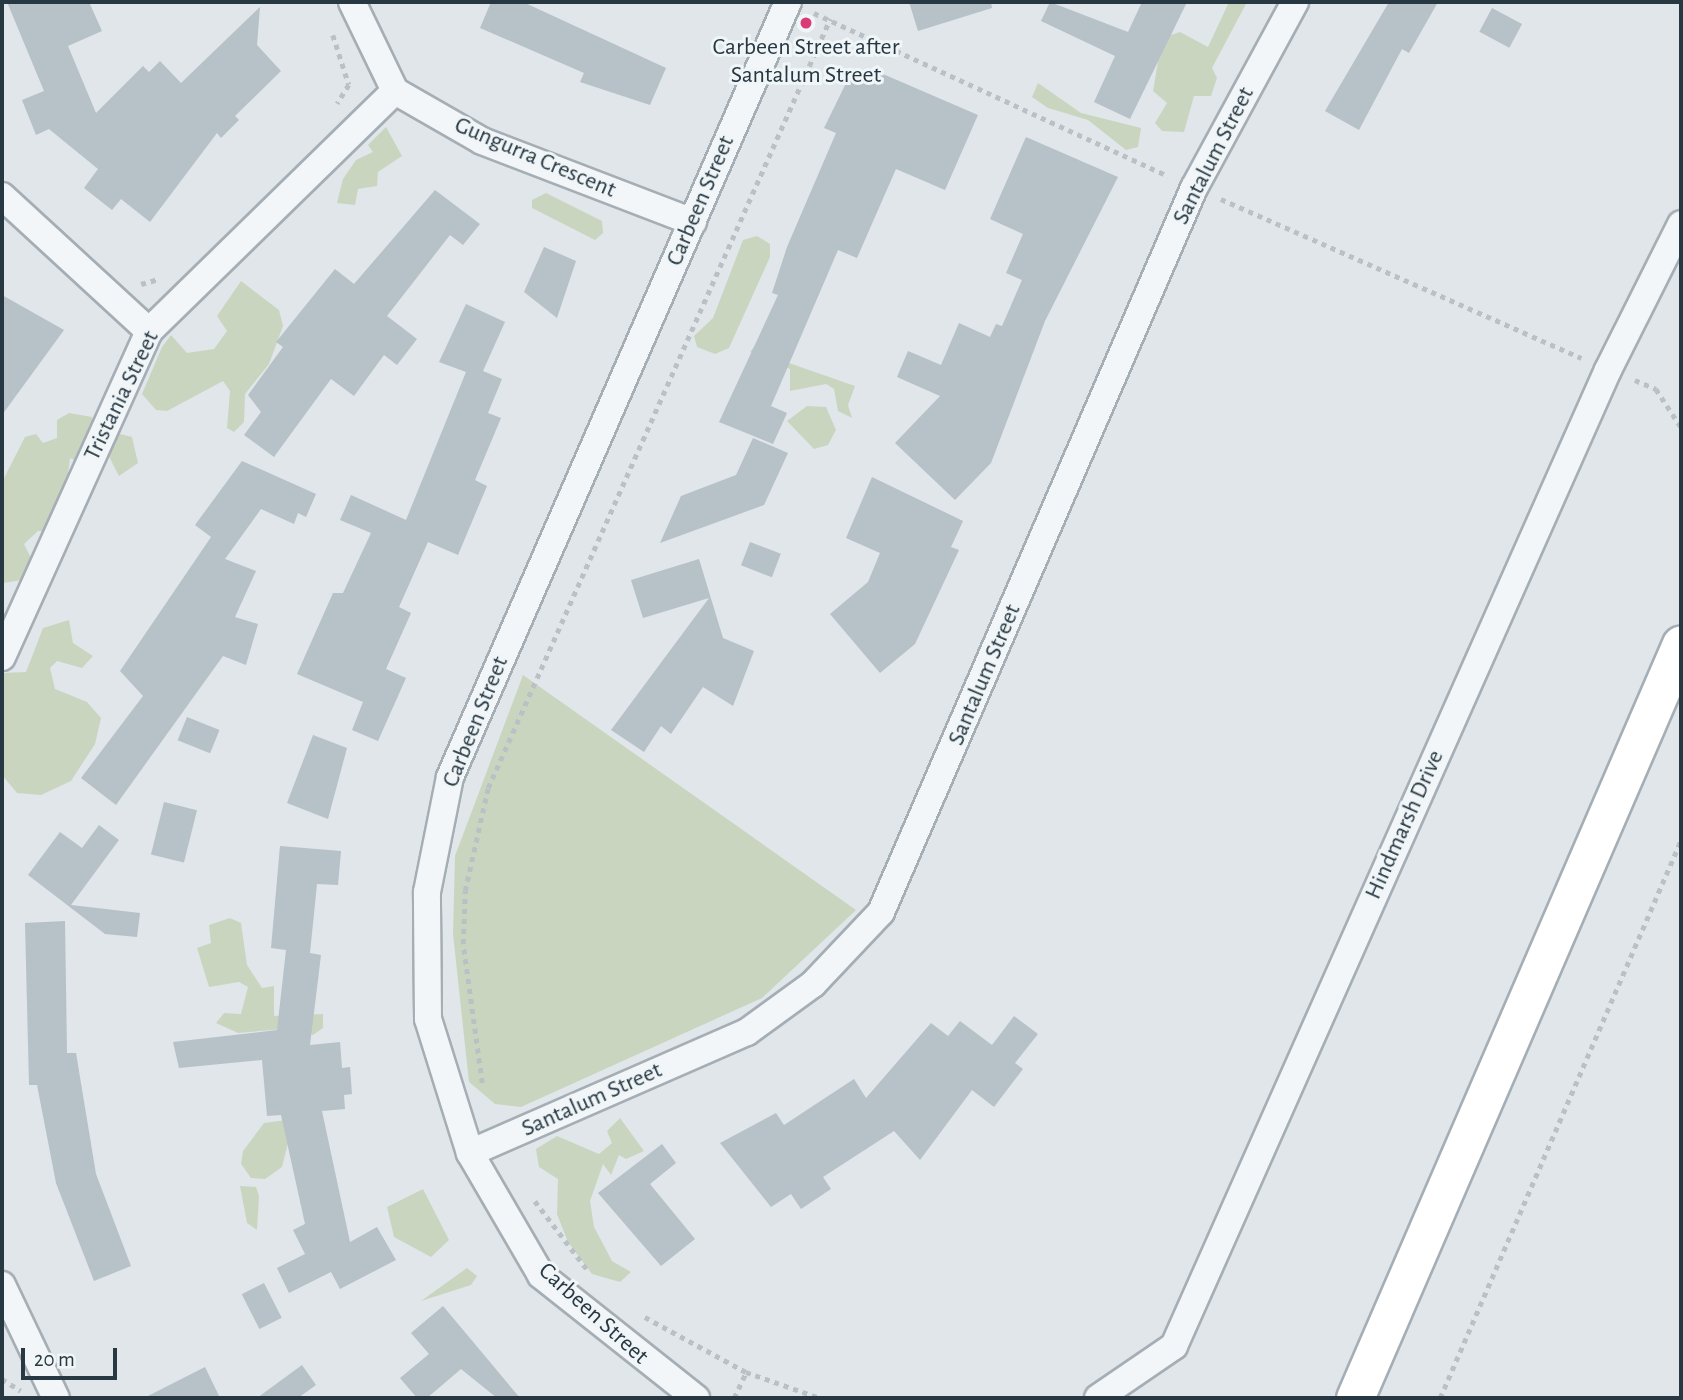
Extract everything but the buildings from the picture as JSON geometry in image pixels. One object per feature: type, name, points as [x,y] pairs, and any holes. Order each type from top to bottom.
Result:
[{"type":"main road","points":[[1354,1398],[1681,644]]},
{"type":"street","points":[[352,2],[395,92]]},
{"type":"street","name":"Carbeen Street","points":[[680,1394],[541,1275],[470,1153],[428,1019],[427,892],[450,777],[788,2]]},
{"type":"street","name":"Santalum Street","points":[[470,1153],[747,1032],[822,976],[881,912],[1195,188],[1295,2]]},
{"type":"street","name":"Gungurra Crescent","points":[[395,92],[482,141],[693,222]]},
{"type":"street","name":"Tristania Street","points":[[2,657],[149,331],[395,92]]},
{"type":"street","points":[[2,196],[149,331]]},
{"type":"street","name":"Hindmarsh Drive","points":[[1098,1398],[1174,1346],[1608,370],[1681,224]]},
{"type":"street","points":[[2,1285],[56,1398]]},
{"type":"path","points":[[788,2],[1195,188],[1656,389],[1681,427]]},
{"type":"path","points":[[483,1089],[463,944],[465,891],[488,788],[830,19]]},
{"type":"path","points":[[1440,1398],[1681,840]]},
{"type":"path","points":[[530,1195],[596,1278]]},
{"type":"path","points":[[636,1312],[746,1371],[820,1398]]},
{"type":"path","points":[[734,1398],[746,1371]]},
{"type":"green space","points":[[1229,2],[1247,2],[1212,68],[1217,78],[1211,96],[1194,96],[1184,132],[1162,131],[1155,123],[1167,103],[1153,91],[1162,38],[1180,32],[1208,47]]},
{"type":"green space","points":[[1038,83],[1081,113],[1141,128],[1138,147],[1126,150],[1088,120],[1048,108],[1032,97]]},
{"type":"green space","points":[[386,127],[402,156],[378,172],[377,186],[358,189],[355,205],[337,203],[343,179],[356,160],[373,152],[368,145]]},
{"type":"green space","points":[[546,193],[602,221],[603,233],[595,240],[532,208],[532,200]]},
{"type":"green space","points":[[757,236],[770,244],[770,257],[729,348],[715,354],[697,347],[694,336],[713,318],[743,240]]},
{"type":"green space","points":[[241,281],[279,310],[283,326],[269,364],[245,394],[244,422],[234,432],[227,428],[230,391],[223,381],[167,411],[156,410],[142,394],[162,347],[171,335],[187,353],[214,349],[227,331],[217,316]]},
{"type":"green space","points":[[757,343],[789,363],[855,386],[848,405],[852,418],[838,411],[834,389],[826,384],[790,391],[790,369],[750,352]]},
{"type":"green space","points":[[807,406],[826,407],[836,430],[828,445],[814,449],[787,421]]},
{"type":"green space","points":[[69,413],[92,417],[92,427],[132,437],[138,463],[119,476],[103,445],[78,462],[70,458],[65,498],[50,531],[38,531],[24,544],[32,560],[22,580],[3,583],[2,598],[2,482],[25,437],[36,434],[43,443],[57,438],[57,420]]},
{"type":"green space","points":[[69,620],[73,643],[93,656],[82,668],[57,661],[50,668],[55,689],[87,702],[101,718],[95,744],[71,781],[41,795],[17,793],[2,775],[2,673],[26,672],[43,628]]},
{"type":"green space","points":[[523,675],[856,910],[762,998],[521,1107],[495,1104],[469,1082],[453,934],[455,856]]},
{"type":"green space","points":[[230,918],[241,923],[247,965],[262,988],[274,986],[274,1016],[323,1014],[323,1028],[313,1035],[296,1028],[238,1033],[216,1023],[224,1013],[241,1014],[248,987],[239,982],[209,987],[197,948],[211,943],[209,925]]},
{"type":"green space","points":[[620,1118],[644,1151],[626,1159],[619,1155],[611,1175],[603,1164],[590,1201],[594,1227],[612,1261],[631,1272],[620,1282],[592,1274],[568,1242],[557,1214],[558,1179],[539,1167],[536,1149],[557,1136],[599,1154],[612,1143],[607,1131]]},
{"type":"green space","points":[[294,1119],[282,1167],[265,1179],[251,1178],[241,1164],[243,1151],[264,1123]]},
{"type":"green space","points":[[240,1186],[256,1187],[259,1196],[257,1230],[247,1223]]},
{"type":"green space","points":[[423,1189],[449,1240],[431,1257],[394,1237],[387,1207]]},
{"type":"green space","points":[[467,1268],[477,1276],[471,1285],[421,1301]]},
{"type":"place","name":"Carbeen Street after Santalum Street","points":[[806,23]]}]
